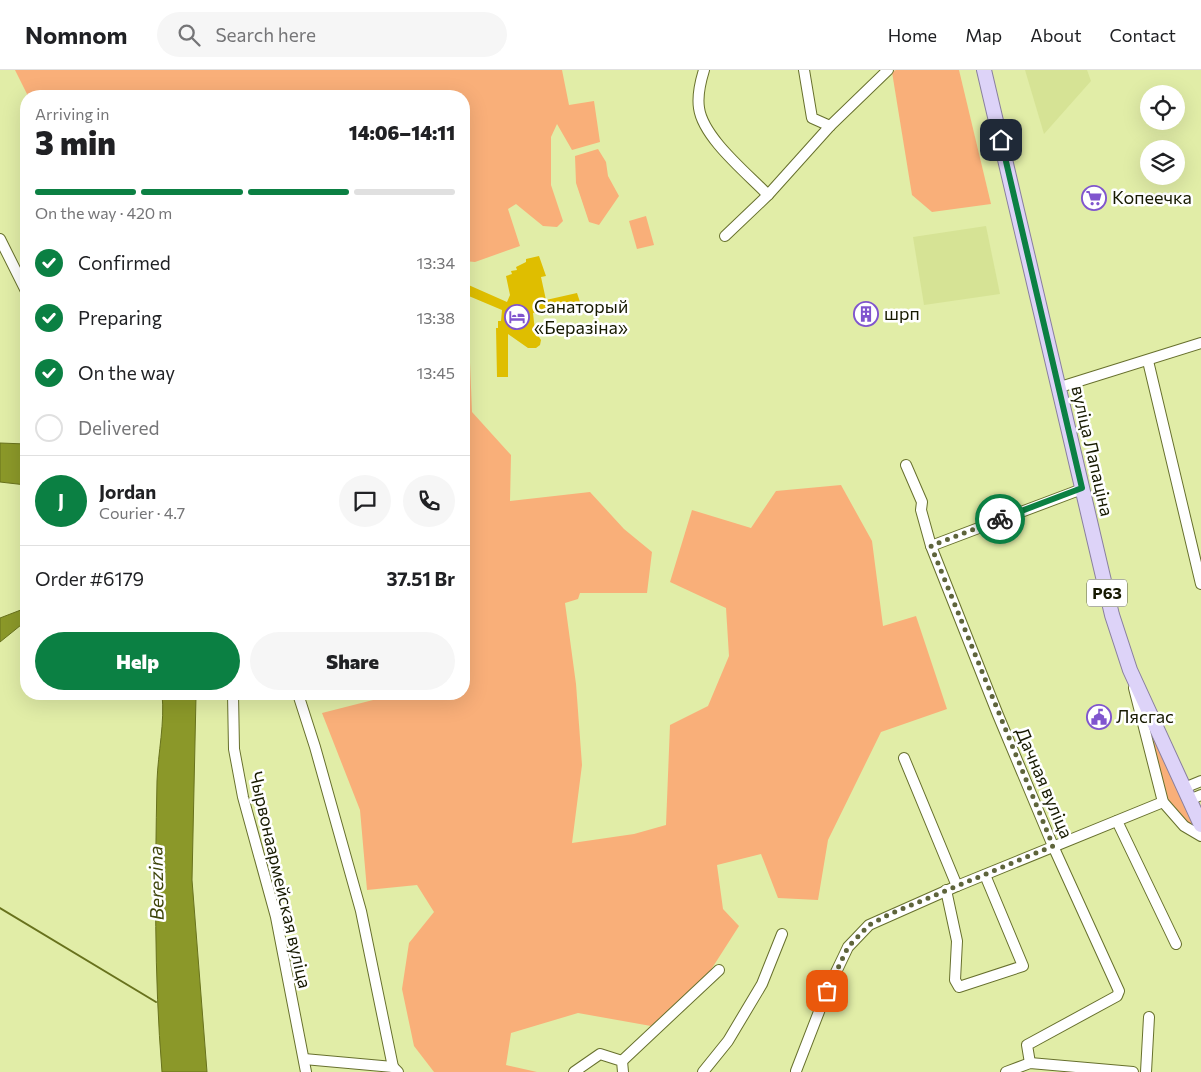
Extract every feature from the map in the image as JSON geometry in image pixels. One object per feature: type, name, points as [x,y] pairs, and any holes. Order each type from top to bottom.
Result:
[{"type":"main road","name":"вуліца Лапаціна","points":[[984,71],[1057,388],[1112,614],[1130,670],[1191,794],[1201,825]]},
{"type":"street","points":[[704,70],[699,86],[699,109],[705,127],[717,143],[768,195]]},
{"type":"street","points":[[804,70],[812,118],[830,126]]},
{"type":"street","points":[[725,236],[768,195],[830,126],[888,70]]},
{"type":"street","points":[[0,239],[20,279]]},
{"type":"street","points":[[1057,388],[1201,343]]},
{"type":"street","points":[[1148,361],[1201,584]]},
{"type":"street","name":"Дачная вуліца","points":[[906,465],[922,502],[920,510],[931,546],[1053,846],[1119,991],[1117,996],[1027,1045],[1030,1063]]},
{"type":"street","points":[[931,546],[1082,488]]},
{"type":"street","points":[[1130,670],[1139,714],[1163,802],[1184,826],[1201,836]]},
{"type":"street","name":"Чырвонаармейская вуліца","points":[[233,700],[234,749],[243,797],[276,917],[306,1072]]},
{"type":"street","points":[[300,700],[361,912],[396,1069],[304,1059]]},
{"type":"street","points":[[904,758],[929,822],[958,886]]},
{"type":"street","points":[[1191,794],[1201,781]]},
{"type":"street","points":[[796,1071],[827,991],[848,947],[869,925],[946,890],[1163,802]]},
{"type":"street","points":[[1117,821],[1176,944]]},
{"type":"street","points":[[946,890],[957,941],[955,980],[959,987],[1023,966],[986,875]]},
{"type":"street","points":[[703,1072],[728,1041],[762,984],[782,934]]},
{"type":"street","points":[[622,1061],[719,970]]},
{"type":"street","points":[[1146,1072],[1150,1017]]},
{"type":"street","points":[[574,1072],[600,1054],[622,1061]]},
{"type":"street","points":[[622,1061],[623,1072]]},
{"type":"street","points":[[1006,1072],[1030,1063],[1134,1072]]},
{"type":"shaded area","points":[[15,70],[562,70],[569,105],[594,101],[600,142],[572,150],[557,124],[551,137],[551,185],[563,221],[557,227],[543,226],[516,204],[508,209],[520,246],[475,262],[470,262],[470,90],[25,90]]},
{"type":"shaded area","points":[[896,70],[959,70],[991,204],[932,212],[912,195],[892,72]]},
{"type":"shaded area","points":[[1025,70],[1087,70],[1091,81],[1044,134]]},
{"type":"shaded area","points":[[598,149],[606,162],[608,176],[619,196],[599,225],[589,222],[576,183],[575,156]]},
{"type":"shaded area","points":[[646,216],[654,245],[637,249],[629,221]]},
{"type":"shaded area","points":[[986,226],[1000,294],[924,305],[913,237]]},
{"type":"shaded area","points":[[470,363],[472,412],[511,455],[510,501],[590,492],[624,529],[652,552],[647,593],[580,593],[578,599],[565,603],[576,684],[582,765],[572,843],[634,834],[666,825],[670,725],[708,706],[729,656],[726,608],[670,582],[692,510],[751,528],[776,491],[841,485],[872,541],[883,626],[916,616],[947,709],[881,732],[828,840],[818,900],[778,898],[761,854],[717,865],[723,909],[739,926],[698,990],[651,1026],[578,1013],[511,1033],[506,1065],[537,1072],[434,1072],[414,1046],[402,989],[409,943],[434,912],[417,885],[367,890],[360,810],[322,713],[373,700],[470,700]]},
{"type":"shaded area","points":[[0,443],[20,444],[20,484],[0,482]]},
{"type":"shaded area","points":[[20,610],[20,626],[0,642],[0,618]]},
{"type":"shaded area","points":[[162,700],[196,700],[192,880],[207,1072],[162,1072],[156,963],[156,890],[157,781],[163,716]]},
{"type":"shaded area","points":[[1148,731],[1151,733],[1195,824],[1194,829],[1164,795],[1165,787]]},
{"type":"building","name":"Санаторый «Беразіна»","points":[[539,256],[546,276],[541,277],[546,300],[577,293],[580,302],[533,313],[535,331],[541,340],[540,345],[536,348],[528,348],[508,334],[508,377],[497,377],[496,328],[498,328],[498,321],[501,321],[502,310],[470,297],[470,286],[507,302],[510,295],[506,276],[512,274],[511,271],[517,270],[516,267],[526,262],[526,259]]},
{"type":"waterway","points":[[0,908],[156,1002]]},
{"type":"way so far","points":[[827,991],[848,947],[869,925],[890,914],[1053,846],[998,715],[931,546],[1000,519]]},
{"type":"place","name":"Копеечка","points":[[1094,198]]},
{"type":"place","name":"шрп","points":[[866,314]]},
{"type":"place","name":"Санаторый «Беразіна»","points":[[517,317]]},
{"type":"place","name":"Лясгас","points":[[1099,717]]},
{"type":"route","points":[[1000,519],[1082,488],[1057,388],[1001,140]]},
{"type":"water label","name":"Berezina","points":[[156,883]]}]
